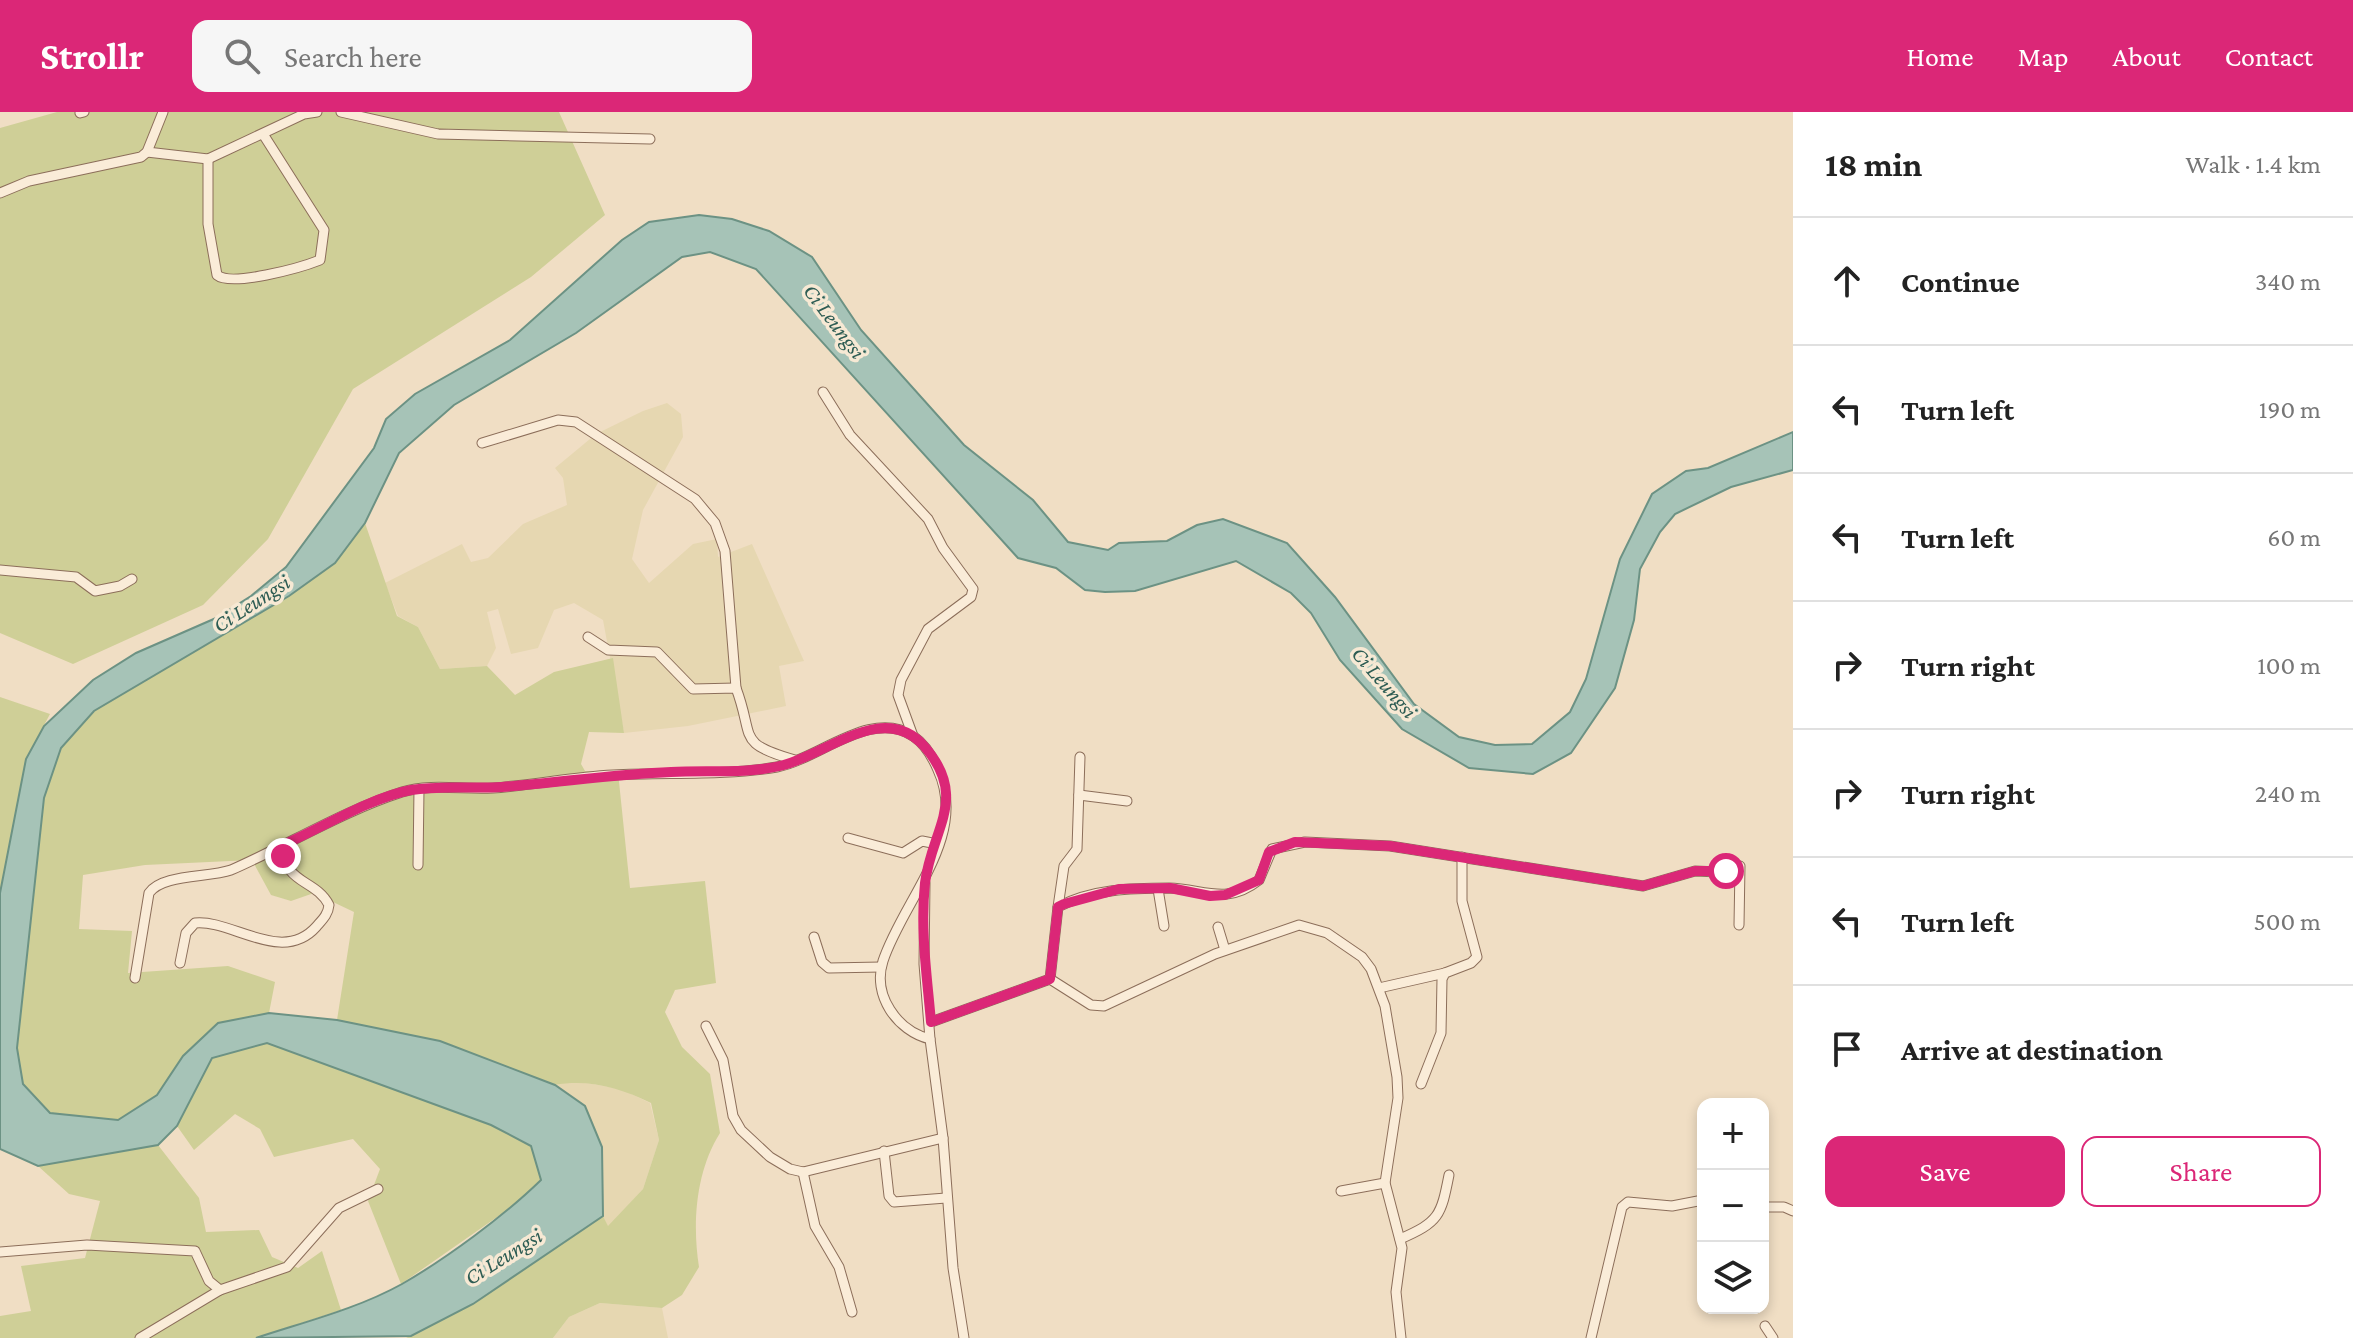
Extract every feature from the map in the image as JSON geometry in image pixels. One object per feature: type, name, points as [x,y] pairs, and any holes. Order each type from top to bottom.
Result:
[{"type":"street","points":[[147,152],[163,112]]},
{"type":"street","points":[[0,193],[29,181],[133,160],[147,152],[208,159],[304,114],[317,112]]},
{"type":"street","points":[[341,112],[438,134],[650,139]]},
{"type":"street","points":[[208,159],[208,224],[217,275],[228,281],[297,268],[320,260],[324,230],[263,134]]},
{"type":"street","points":[[823,392],[850,435],[928,519],[943,548],[973,589],[971,597],[928,629],[901,680],[898,695],[913,736],[931,755],[944,783],[947,812],[925,880],[881,967],[881,985],[889,1010],[915,1035],[930,1039]]},
{"type":"street","points":[[482,443],[558,420],[576,422],[695,499],[715,523],[725,551],[736,688],[753,744],[763,751],[797,761]]},
{"type":"street","points":[[0,570],[76,577],[95,591],[120,586],[132,579]]},
{"type":"street","points":[[588,637],[608,650],[657,652],[693,689],[736,688]]},
{"type":"street","points":[[135,978],[149,893],[153,886],[171,879],[218,875],[402,792],[490,788],[583,776],[765,768],[797,761],[876,728],[892,728],[913,736]]},
{"type":"street","points":[[1050,979],[1064,866],[1077,849],[1080,757]]},
{"type":"street","points":[[418,865],[419,789]]},
{"type":"street","points":[[1079,795],[1127,801]]},
{"type":"street","points":[[848,838],[903,853],[922,841],[937,844]]},
{"type":"street","points":[[1058,907],[1119,889],[1188,890],[1218,897],[1259,880],[1272,849],[1295,842],[1379,845],[1643,886],[1695,871],[1719,872],[1740,866],[1739,925]]},
{"type":"street","points":[[180,963],[186,933],[195,923],[272,941],[292,940],[313,931],[328,913],[329,905],[289,871],[283,845]]},
{"type":"street","points":[[1379,988],[1445,973],[1471,963],[1477,957],[1471,923],[1463,908],[1462,857]]},
{"type":"street","points":[[925,880],[924,964],[930,1039],[964,1338]]},
{"type":"street","points":[[1158,889],[1164,926]]},
{"type":"street","points":[[931,1022],[1050,979],[1099,1007],[1225,950],[1291,927],[1306,925],[1352,948],[1371,969],[1390,1025],[1398,1098],[1385,1183],[1400,1239],[1401,1265],[1396,1292],[1401,1338]]},
{"type":"street","points":[[1218,927],[1225,950]]},
{"type":"street","points":[[814,937],[822,962],[829,968],[881,967]]},
{"type":"street","points":[[1421,1084],[1441,1033],[1440,988],[1445,973]]},
{"type":"street","points":[[706,1026],[725,1067],[736,1123],[749,1140],[790,1169],[803,1172],[943,1138]]},
{"type":"street","points":[[884,1151],[889,1196],[894,1202],[946,1198]]},
{"type":"street","points":[[803,1172],[815,1226],[839,1267],[852,1312]]},
{"type":"street","points":[[1400,1239],[1426,1227],[1438,1216],[1449,1175]]},
{"type":"street","points":[[1341,1191],[1385,1183]]},
{"type":"street","points":[[140,1338],[220,1290],[287,1267],[339,1208],[378,1189]]},
{"type":"street","points":[[1591,1338],[1625,1203],[1672,1206],[1697,1201]]},
{"type":"street","points":[[1769,1207],[1784,1207],[1793,1211]]},
{"type":"street","points":[[0,1252],[79,1245],[195,1251],[209,1281],[220,1290]]},
{"type":"street","points":[[1765,1326],[1773,1338]]},
{"type":"shaded area","points":[[667,403],[681,414],[683,437],[643,510],[632,559],[649,583],[693,544],[717,539],[718,557],[752,544],[804,661],[779,666],[786,706],[688,726],[624,733],[603,620],[574,603],[554,610],[538,648],[511,654],[498,609],[487,612],[496,648],[487,666],[440,669],[418,627],[398,616],[385,583],[462,544],[471,562],[488,558],[523,524],[567,505],[563,478],[555,468],[596,434]]},
{"type":"shaded area","points":[[575,1081],[621,1089],[650,1103],[659,1140],[643,1189],[608,1227],[603,1216],[602,1147],[585,1106],[555,1085]]},
{"type":"shaded area","points":[[600,1303],[662,1308],[668,1338],[553,1338],[569,1317]]},
{"type":"green space","points":[[57,112],[559,112],[605,215],[531,277],[353,389],[268,539],[203,605],[73,664],[0,633],[0,128]]},
{"type":"green space","points":[[365,523],[397,616],[418,627],[440,669],[487,666],[515,695],[554,672],[613,658],[624,733],[589,732],[581,764],[585,771],[618,772],[630,888],[705,881],[716,983],[675,990],[665,1012],[682,1047],[710,1074],[720,1133],[706,1164],[698,1198],[696,1233],[699,1267],[682,1295],[662,1308],[600,1303],[569,1317],[553,1338],[406,1338],[473,1304],[603,1216],[608,1226],[643,1189],[659,1140],[651,1103],[604,1086],[580,1083],[555,1085],[440,1041],[337,1020],[354,912],[314,893],[291,901],[271,895],[252,860],[145,865],[83,875],[79,929],[132,931],[128,973],[228,966],[275,982],[269,1013],[218,1024],[183,1056],[157,1095],[118,1120],[50,1113],[23,1084],[17,1048],[44,798],[61,748],[94,711],[289,596],[335,563]]},
{"type":"green space","points":[[0,697],[50,714],[26,759],[0,893]]},
{"type":"green space","points":[[267,1043],[491,1125],[531,1146],[542,1180],[517,1203],[401,1284],[368,1201],[380,1169],[353,1139],[274,1157],[260,1129],[235,1114],[194,1150],[177,1126],[212,1058]]},
{"type":"green space","points":[[158,1145],[199,1198],[206,1232],[259,1230],[272,1257],[298,1268],[322,1251],[341,1310],[256,1338],[0,1338],[0,1316],[31,1311],[21,1266],[85,1258],[100,1201],[69,1194],[38,1166]]},
{"type":"water","name":"Ci Leungsi","points":[[699,215],[732,219],[769,231],[812,257],[861,330],[964,445],[1033,500],[1068,542],[1108,550],[1119,543],[1167,541],[1197,525],[1223,519],[1287,543],[1335,597],[1414,704],[1459,737],[1495,745],[1532,744],[1570,712],[1586,679],[1620,559],[1652,494],[1686,471],[1708,468],[1793,432],[1793,470],[1731,487],[1675,514],[1660,532],[1640,569],[1634,620],[1615,688],[1571,753],[1533,774],[1469,768],[1402,729],[1340,660],[1311,613],[1291,593],[1236,561],[1135,591],[1105,592],[1085,590],[1056,568],[1018,558],[756,269],[710,252],[682,257],[576,333],[454,405],[399,453],[365,523],[335,563],[289,596],[94,711],[61,748],[44,798],[17,1048],[23,1084],[50,1113],[118,1120],[157,1095],[183,1056],[218,1023],[269,1013],[337,1020],[440,1041],[555,1085],[585,1106],[602,1147],[603,1216],[473,1304],[411,1336],[256,1338],[385,1293],[456,1249],[541,1180],[531,1146],[491,1125],[267,1043],[212,1058],[177,1126],[158,1145],[38,1166],[0,1149],[0,893],[26,759],[44,726],[93,680],[136,653],[216,618],[251,596],[286,567],[374,448],[386,419],[415,394],[510,340],[622,240],[649,222]]},
{"type":"route","points":[[283,856],[283,845],[411,790],[490,788],[583,776],[765,768],[797,761],[876,728],[899,730],[913,736],[931,755],[947,797],[947,812],[925,880],[923,942],[931,1022],[1050,979],[1058,907],[1080,898],[1119,889],[1170,888],[1218,897],[1255,883],[1261,876],[1269,852],[1283,844],[1305,842],[1390,846],[1643,886],[1695,871],[1726,871]]}]
